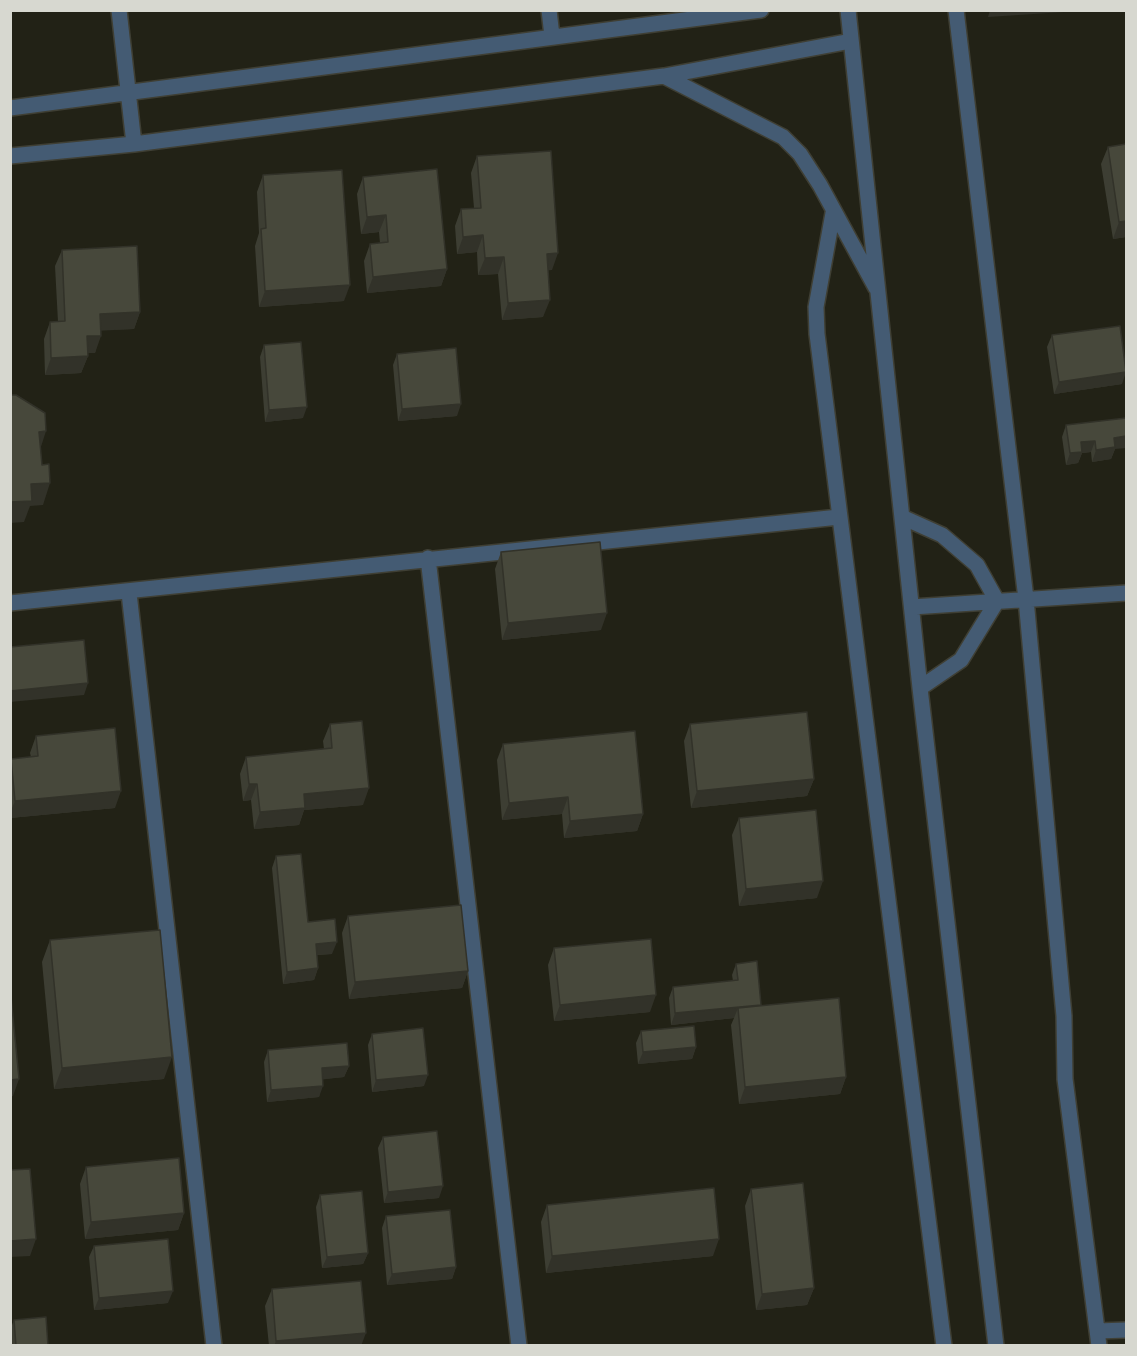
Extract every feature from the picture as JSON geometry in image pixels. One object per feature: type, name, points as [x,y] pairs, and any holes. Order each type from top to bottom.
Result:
[{"type":"street","points":[[119,10],[134,144]]},
{"type":"street","points":[[549,10],[552,36]]},
{"type":"street","points":[[10,108],[129,94],[704,14],[761,10]]},
{"type":"street","points":[[848,10],[920,688],[996,1346]]},
{"type":"street","points":[[956,10],[1026,599],[1064,1016],[1065,1079],[1098,1338],[1126,1330]]},
{"type":"street","points":[[10,156],[134,144],[664,76],[851,40]]},
{"type":"street","points":[[664,76],[783,136],[804,161],[879,293]]},
{"type":"street","points":[[833,213],[816,308],[817,334],[944,1346]]},
{"type":"street","points":[[10,603],[129,593],[428,558],[839,517]]},
{"type":"street","points":[[902,517],[942,535],[977,565],[997,601]]},
{"type":"street","points":[[428,558],[519,1346]]},
{"type":"street","points":[[129,593],[214,1346]]},
{"type":"street","points":[[912,607],[1126,593]]},
{"type":"street","points":[[920,688],[961,660],[997,601]]},
{"type":"building","points":[[1126,144],[1126,221],[1119,222],[1108,147]]},
{"type":"building","points":[[551,151],[558,253],[547,254],[550,300],[508,303],[504,257],[485,258],[483,235],[463,237],[461,209],[481,208],[477,156]]},
{"type":"building","points":[[437,169],[447,269],[373,277],[370,244],[388,242],[386,215],[367,217],[363,177]]},
{"type":"building","points":[[342,170],[350,285],[265,291],[261,229],[266,228],[263,175]]},
{"type":"building","points":[[137,246],[140,312],[100,314],[101,336],[87,336],[88,356],[51,358],[50,322],[65,321],[62,250]]},
{"type":"building","points":[[1120,326],[1126,372],[1059,382],[1052,335]]},
{"type":"building","points":[[301,342],[307,407],[269,410],[264,345]]},
{"type":"building","points":[[456,348],[461,404],[402,409],[397,354]]},
{"type":"building","points":[[10,395],[16,395],[45,413],[46,431],[39,432],[42,465],[49,464],[50,483],[31,484],[32,501],[10,502]]},
{"type":"building","points":[[1126,418],[1126,436],[1114,438],[1115,447],[1096,450],[1095,441],[1081,442],[1082,452],[1070,453],[1066,425]]},
{"type":"building","points":[[600,542],[607,613],[508,623],[501,552]]},
{"type":"building","points":[[84,640],[88,683],[10,691],[10,647]]},
{"type":"building","points":[[807,712],[814,779],[697,791],[690,724]]},
{"type":"building","points":[[362,721],[369,788],[304,794],[305,808],[260,812],[257,784],[249,784],[246,757],[332,748],[330,724]]},
{"type":"building","points":[[115,728],[121,791],[15,801],[11,759],[38,756],[36,736]]},
{"type":"building","points":[[635,731],[643,814],[570,821],[568,797],[509,803],[503,744]]},
{"type":"building","points":[[816,810],[823,881],[746,889],[739,818]]},
{"type":"building","points":[[301,854],[308,922],[335,919],[337,942],[316,944],[318,968],[287,972],[276,856]]},
{"type":"building","points":[[461,905],[468,971],[355,982],[348,916]]},
{"type":"building","points":[[160,930],[172,1057],[62,1068],[50,940]]},
{"type":"building","points":[[651,939],[656,995],[560,1005],[554,948]]},
{"type":"building","points":[[757,961],[761,1005],[675,1013],[673,987],[738,980],[736,964]]},
{"type":"building","points":[[10,986],[19,1079],[10,1080]]},
{"type":"building","points":[[839,998],[846,1077],[745,1087],[738,1008]]},
{"type":"building","points":[[694,1026],[696,1047],[643,1052],[641,1031]]},
{"type":"building","points":[[423,1028],[428,1075],[376,1080],[372,1034]]},
{"type":"building","points":[[347,1043],[349,1066],[322,1068],[323,1086],[271,1090],[268,1050]]},
{"type":"building","points":[[437,1131],[443,1186],[388,1192],[383,1137]]},
{"type":"building","points":[[179,1158],[184,1213],[91,1222],[86,1167]]},
{"type":"building","points":[[30,1169],[36,1239],[10,1241],[10,1170]]},
{"type":"building","points":[[803,1183],[814,1288],[762,1294],[751,1189]]},
{"type":"building","points":[[714,1188],[719,1239],[552,1256],[547,1205]]},
{"type":"building","points":[[362,1191],[368,1253],[327,1257],[320,1195]]},
{"type":"building","points":[[450,1210],[456,1267],[392,1274],[386,1216]]},
{"type":"building","points":[[168,1239],[173,1291],[99,1298],[94,1246]]},
{"type":"building","points":[[361,1281],[366,1333],[276,1341],[272,1289]]},
{"type":"building","points":[[46,1317],[48,1346],[16,1346],[14,1320]]}]
